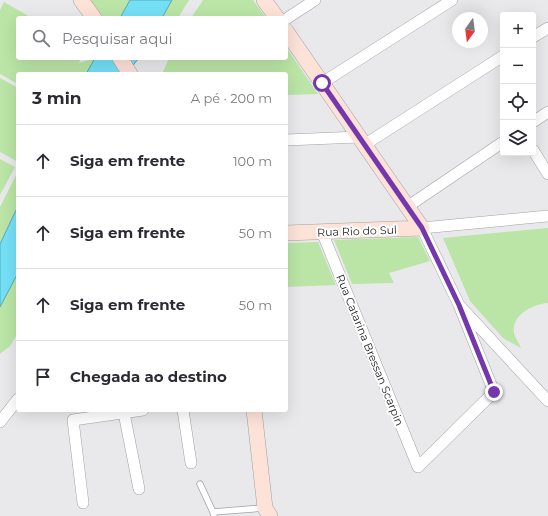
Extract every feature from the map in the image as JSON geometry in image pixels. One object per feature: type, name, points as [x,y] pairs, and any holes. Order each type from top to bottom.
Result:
[{"type":"street","points":[[81,0],[93,16]]},
{"type":"street","points":[[264,0],[276,16]]},
{"type":"street","points":[[288,18],[315,0]]},
{"type":"street","points":[[322,83],[452,0]]},
{"type":"street","points":[[536,35],[548,28]]},
{"type":"street","points":[[288,34],[422,228],[459,305],[548,401]]},
{"type":"street","points":[[288,140],[362,141],[500,58]]},
{"type":"street","points":[[121,60],[129,72]]},
{"type":"street","points":[[536,120],[548,112]]},
{"type":"street","points":[[407,207],[500,144]]},
{"type":"street","points":[[536,155],[548,174]]},
{"type":"street","name":"Rua Rio do Sul","points":[[288,233],[422,228],[548,216]]},
{"type":"street","name":"Rua Catarina Bressan Scarpin","points":[[322,232],[418,467],[494,392],[459,305]]},
{"type":"street","points":[[0,422],[16,401]]},
{"type":"street","points":[[83,503],[73,420],[130,412]]},
{"type":"street","points":[[183,412],[191,463]]},
{"type":"street","points":[[254,412],[266,513]]},
{"type":"street","points":[[124,413],[139,489]]},
{"type":"lane","points":[[200,484],[213,514],[266,513]]},
{"type":"green space","points":[[89,0],[130,0],[121,16],[101,16]]},
{"type":"green space","points":[[172,0],[189,0],[179,16],[163,16]]},
{"type":"green space","points":[[203,0],[253,0],[265,16],[192,16]]},
{"type":"green space","points":[[4,2],[28,16],[16,16],[16,60],[80,60],[79,63],[94,60],[87,72],[16,72],[16,83],[0,74],[0,10]]},
{"type":"green space","points":[[288,50],[318,94],[288,95],[288,72],[163,72],[168,60],[288,60]]},
{"type":"green space","points":[[0,78],[16,87],[16,161],[0,152]]},
{"type":"green space","points":[[0,159],[15,167],[0,195]]},
{"type":"green space","points":[[16,175],[16,210],[0,244],[0,207]]},
{"type":"green space","points":[[548,228],[548,303],[530,308],[519,316],[516,321],[514,333],[521,348],[503,338],[470,301],[443,238]]},
{"type":"green space","points":[[418,237],[430,261],[389,273],[394,283],[352,284],[334,240]]},
{"type":"green space","points":[[318,242],[336,285],[288,287],[288,243]]},
{"type":"green space","points":[[16,277],[16,336],[10,346],[0,354],[0,307]]},
{"type":"water","points":[[130,0],[172,0],[163,16],[121,16]]},
{"type":"water","points":[[94,60],[137,60],[128,72],[87,72]]},
{"type":"water","points":[[16,210],[16,277],[0,307],[0,244]]},
{"type":"route","points":[[322,83],[422,228],[459,305],[494,392]]}]
